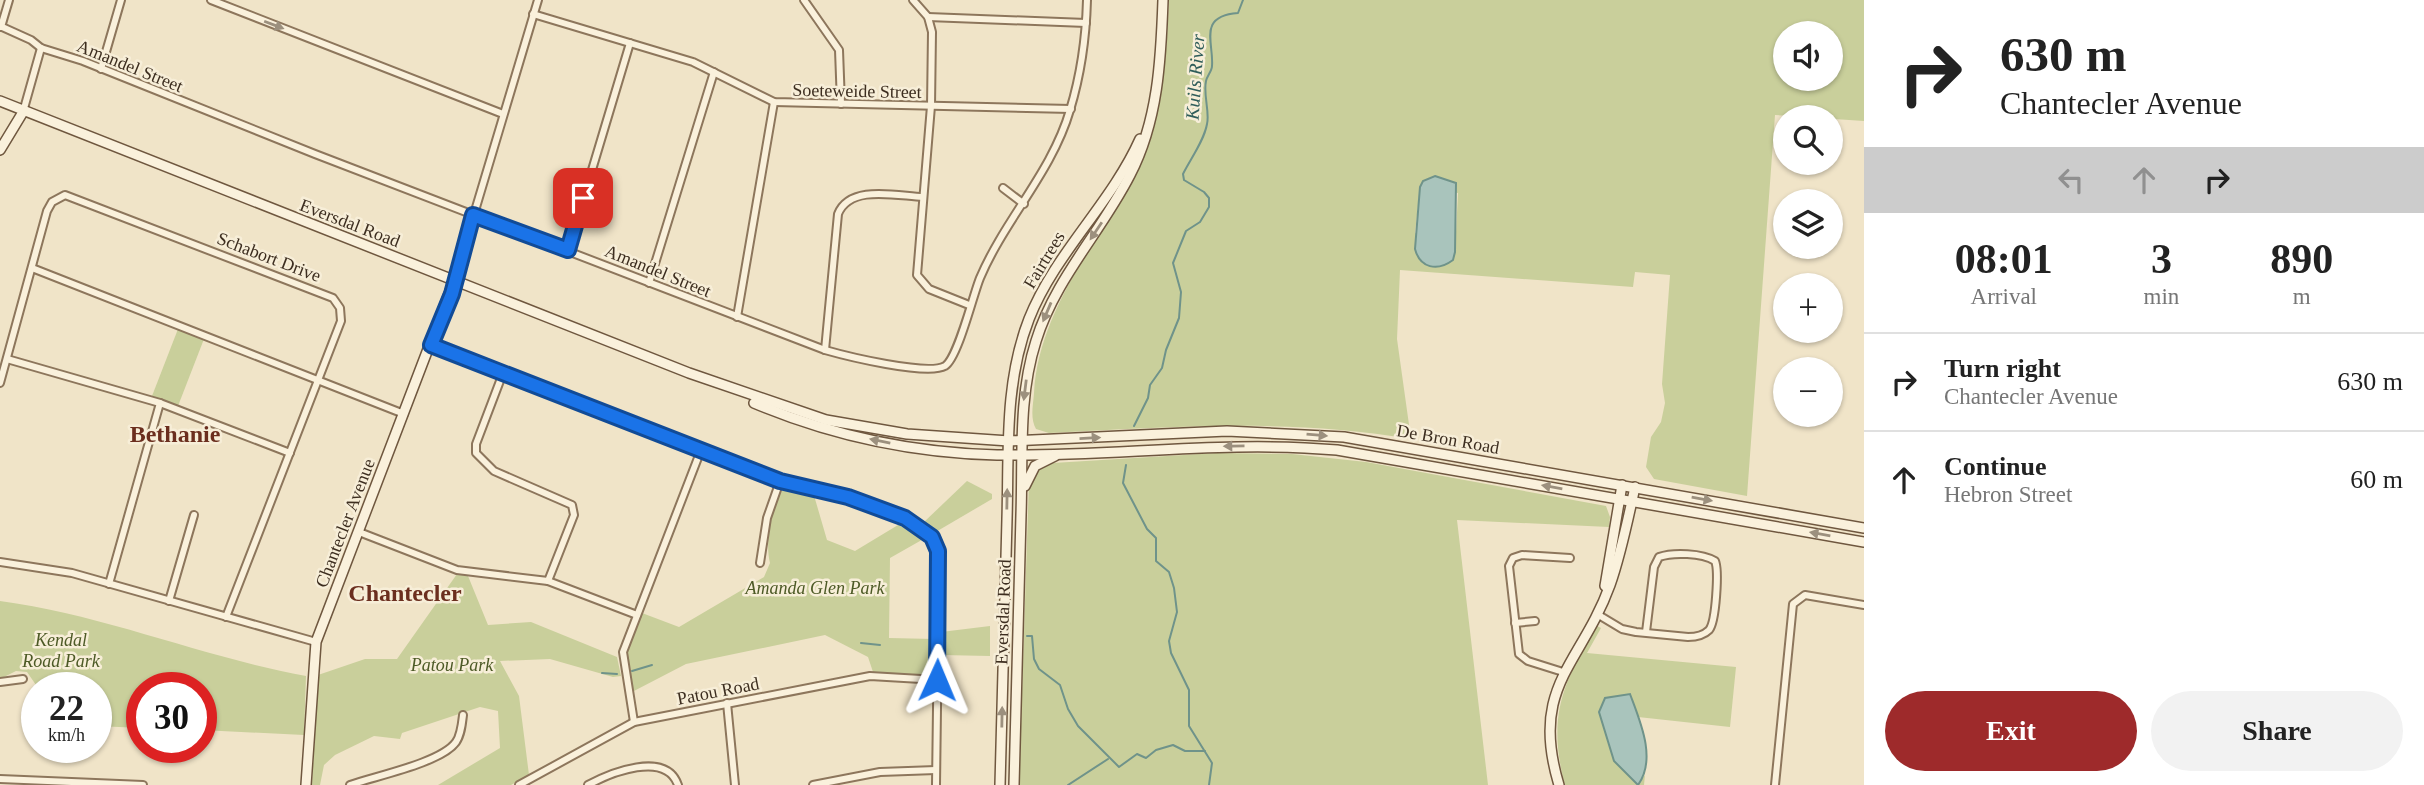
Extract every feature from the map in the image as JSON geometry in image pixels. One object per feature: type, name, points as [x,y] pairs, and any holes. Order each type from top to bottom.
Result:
[{"type":"street","points":[[1,26],[9,0]]},
{"type":"street","points":[[101,69],[121,0]]},
{"type":"street","points":[[211,0],[503,114]]},
{"type":"street","points":[[454,281],[538,0]]},
{"type":"street","points":[[804,0],[839,50],[841,104]]},
{"type":"street","points":[[913,0],[928,17],[932,32],[931,106],[918,279],[929,289],[969,305]]},
{"type":"street","name":"Amandel Street","points":[[1,26],[31,40],[41,48],[825,350],[879,362],[942,367],[954,354],[969,305],[995,248],[1049,161],[1071,109],[1084,51],[1087,0]]},
{"type":"street","name":"Fairtrees","points":[[1022,455],[1027,373],[1040,329],[1061,285],[1129,176],[1148,132],[1159,73],[1164,0]]},
{"type":"street","name":"Soeteweide Street","points":[[533,15],[630,43],[714,72],[774,102],[1071,109]]},
{"type":"street","points":[[928,17],[1086,23]]},
{"type":"street","points":[[568,250],[630,43]]},
{"type":"street","points":[[0,150],[23,112],[41,48]]},
{"type":"street","points":[[649,283],[714,72]]},
{"type":"street","name":"Eversdal Road","points":[[0,101],[689,373],[826,420],[907,434],[1022,441]]},
{"type":"street","points":[[737,317],[774,102]]},
{"type":"street","name":"Fairtrees","points":[[1008,455],[1015,368],[1029,318],[1050,276],[1127,165],[1152,111]]},
{"type":"street","points":[[1003,188],[1024,204]]},
{"type":"street","name":"Schabort Drive","points":[[0,383],[50,205],[56,198],[69,195],[330,296],[338,304],[342,317],[226,617]]},
{"type":"street","points":[[825,350],[838,214],[842,204],[849,198],[863,195],[923,197]]},
{"type":"street","points":[[32,268],[404,414]]},
{"type":"street","name":"Chantecler Avenue","points":[[306,785],[316,642],[454,281]]},
{"type":"street","points":[[431,345],[780,481],[879,508],[916,524],[932,537],[939,556],[936,785]]},
{"type":"street","points":[[7,359],[160,403],[290,453]]},
{"type":"street","points":[[503,373],[477,439],[476,453],[494,471],[572,506],[574,514],[548,580]]},
{"type":"street","name":"Eversdal Road","points":[[689,373],[767,408],[852,435],[935,450],[1022,455],[1014,785]]},
{"type":"street","points":[[109,584],[160,403]]},
{"type":"street","name":"De Bron Road","points":[[1022,441],[1227,432],[1344,437],[1864,528]]},
{"type":"street","name":"De Bron Road","points":[[1022,455],[1186,447],[1307,447],[1385,457],[1864,542]]},
{"type":"street","points":[[634,722],[622,658],[701,450]]},
{"type":"street","points":[[1022,497],[1035,466],[1063,453]]},
{"type":"street","name":"Eversdal Road","points":[[1000,785],[1008,455]]},
{"type":"street","points":[[760,563],[767,518],[780,481]]},
{"type":"street","points":[[1602,601],[1622,485]]},
{"type":"street","points":[[1559,785],[1552,751],[1551,717],[1563,672],[1597,614],[1609,587],[1634,487]]},
{"type":"street","points":[[169,601],[194,515]]},
{"type":"street","points":[[359,531],[457,570],[548,580],[638,615]]},
{"type":"street","points":[[1563,672],[1522,658],[1518,650],[1509,573],[1513,558],[1522,555],[1570,558]]},
{"type":"street","points":[[1597,614],[1622,629],[1646,632],[1692,637],[1708,631],[1713,623],[1718,571],[1715,561],[1701,556],[1667,555],[1659,558],[1654,567],[1646,632]]},
{"type":"street","points":[[0,562],[72,573],[316,642]]},
{"type":"street","points":[[1775,785],[1793,604],[1805,595],[1864,605]]},
{"type":"street","points":[[1515,623],[1535,621]]},
{"type":"street","name":"Patou Road","points":[[519,785],[614,730],[634,722],[870,676],[937,680]]},
{"type":"street","points":[[0,682],[21,679]]},
{"type":"street","points":[[727,703],[735,785]]},
{"type":"street","points":[[350,785],[409,768],[449,749],[459,737],[463,715]]},
{"type":"street","points":[[588,785],[612,772],[640,768],[668,771],[678,785]]},
{"type":"street","points":[[813,785],[880,772],[936,770]]},
{"type":"street","points":[[0,779],[32,783],[143,785]]},
{"type":"green space","points":[[1169,0],[1864,0],[1864,121],[1843,120],[1843,105],[1773,105],[1773,142],[1747,496],[1654,479],[1646,467],[1651,437],[1661,422],[1665,403],[1662,384],[1670,275],[1635,272],[1633,287],[1400,270],[1397,339],[1411,439],[1366,432],[1275,426],[1049,433],[1036,429],[1032,416],[1034,393],[1045,337],[1068,285],[1146,148],[1161,90]],"holes":[[[1420,187],[1458,193],[1455,252],[1415,233]]]},
{"type":"green space","points":[[178,329],[204,339],[178,406],[152,396]]},
{"type":"green space","points":[[1216,453],[1292,454],[1366,462],[1606,506],[1610,517],[1609,527],[1457,520],[1488,785],[1019,785],[1029,480],[1039,469],[1053,463]]},
{"type":"green space","points":[[967,481],[992,494],[992,499],[934,533],[923,523]]},
{"type":"green space","name":"Amanda Glen Park","points":[[786,486],[813,492],[827,540],[855,551],[903,522],[927,537],[890,558],[889,638],[934,639],[933,671],[924,675],[873,672],[868,657],[825,635],[686,664],[632,692],[626,657],[642,613],[679,627],[764,577],[770,563],[769,534],[773,512],[776,501]]},
{"type":"green space","name":"Patou Park","points":[[457,574],[468,576],[488,625],[531,622],[617,657],[621,676],[613,677],[550,659],[500,661],[519,696],[529,775],[511,785],[438,785],[500,748],[498,711],[480,707],[402,733],[400,739],[374,736],[335,755],[324,765],[320,785],[312,785],[318,675],[365,659],[397,659]]},
{"type":"green space","name":"Kendal Road Park","points":[[0,601],[77,616],[267,668],[306,676],[304,735],[217,731],[217,672],[126,672],[126,727],[112,727],[112,672],[16,671],[0,679]]},
{"type":"green space","points":[[990,626],[990,656],[941,655],[941,632]]},
{"type":"green space","points":[[1597,626],[1601,628],[1587,653],[1736,667],[1730,727],[1638,717],[1630,694],[1638,784],[1645,775],[1644,785],[1565,785],[1557,740],[1561,702],[1575,665]]},
{"type":"water","points":[[1435,176],[1456,183],[1453,260],[1435,267],[1425,264],[1415,249],[1420,187],[1423,181]]},
{"type":"water","points":[[1630,694],[1645,740],[1646,764],[1638,785],[1614,761],[1599,712],[1605,698]]},
{"type":"waterway","name":"Kuils River","points":[[1134,426],[1148,398],[1150,385],[1162,368],[1179,318],[1181,292],[1173,263],[1186,231],[1200,222],[1209,207],[1209,198],[1184,180],[1183,174],[1207,124],[1205,86],[1212,66],[1210,32],[1217,19],[1238,13],[1243,0]]},
{"type":"waterway","name":"Kuils River","points":[[1126,465],[1123,483],[1147,529],[1156,538],[1156,561],[1169,572],[1174,588],[1177,612],[1169,641],[1171,653],[1189,690],[1189,726],[1212,763],[1209,785]]},
{"type":"waterway","points":[[1027,636],[1032,636],[1034,659],[1039,669],[1060,685],[1068,709],[1078,726],[1119,767],[1137,754],[1146,758],[1156,750],[1173,745],[1185,751],[1205,751]]},
{"type":"waterway","points":[[861,643],[880,645]]},
{"type":"waterway","points":[[632,671],[652,665]]},
{"type":"waterway","points":[[602,673],[617,674]]},
{"type":"waterway","points":[[1068,785],[1108,759]]},
{"type":"district","name":"Bethanie","points":[[175,434]]},
{"type":"district","name":"Chantecler","points":[[405,593]]},
{"type":"route","points":[[583,198],[568,250],[473,215],[452,294],[431,345],[780,481],[848,497],[916,524],[932,537],[939,556],[937,680]]}]
